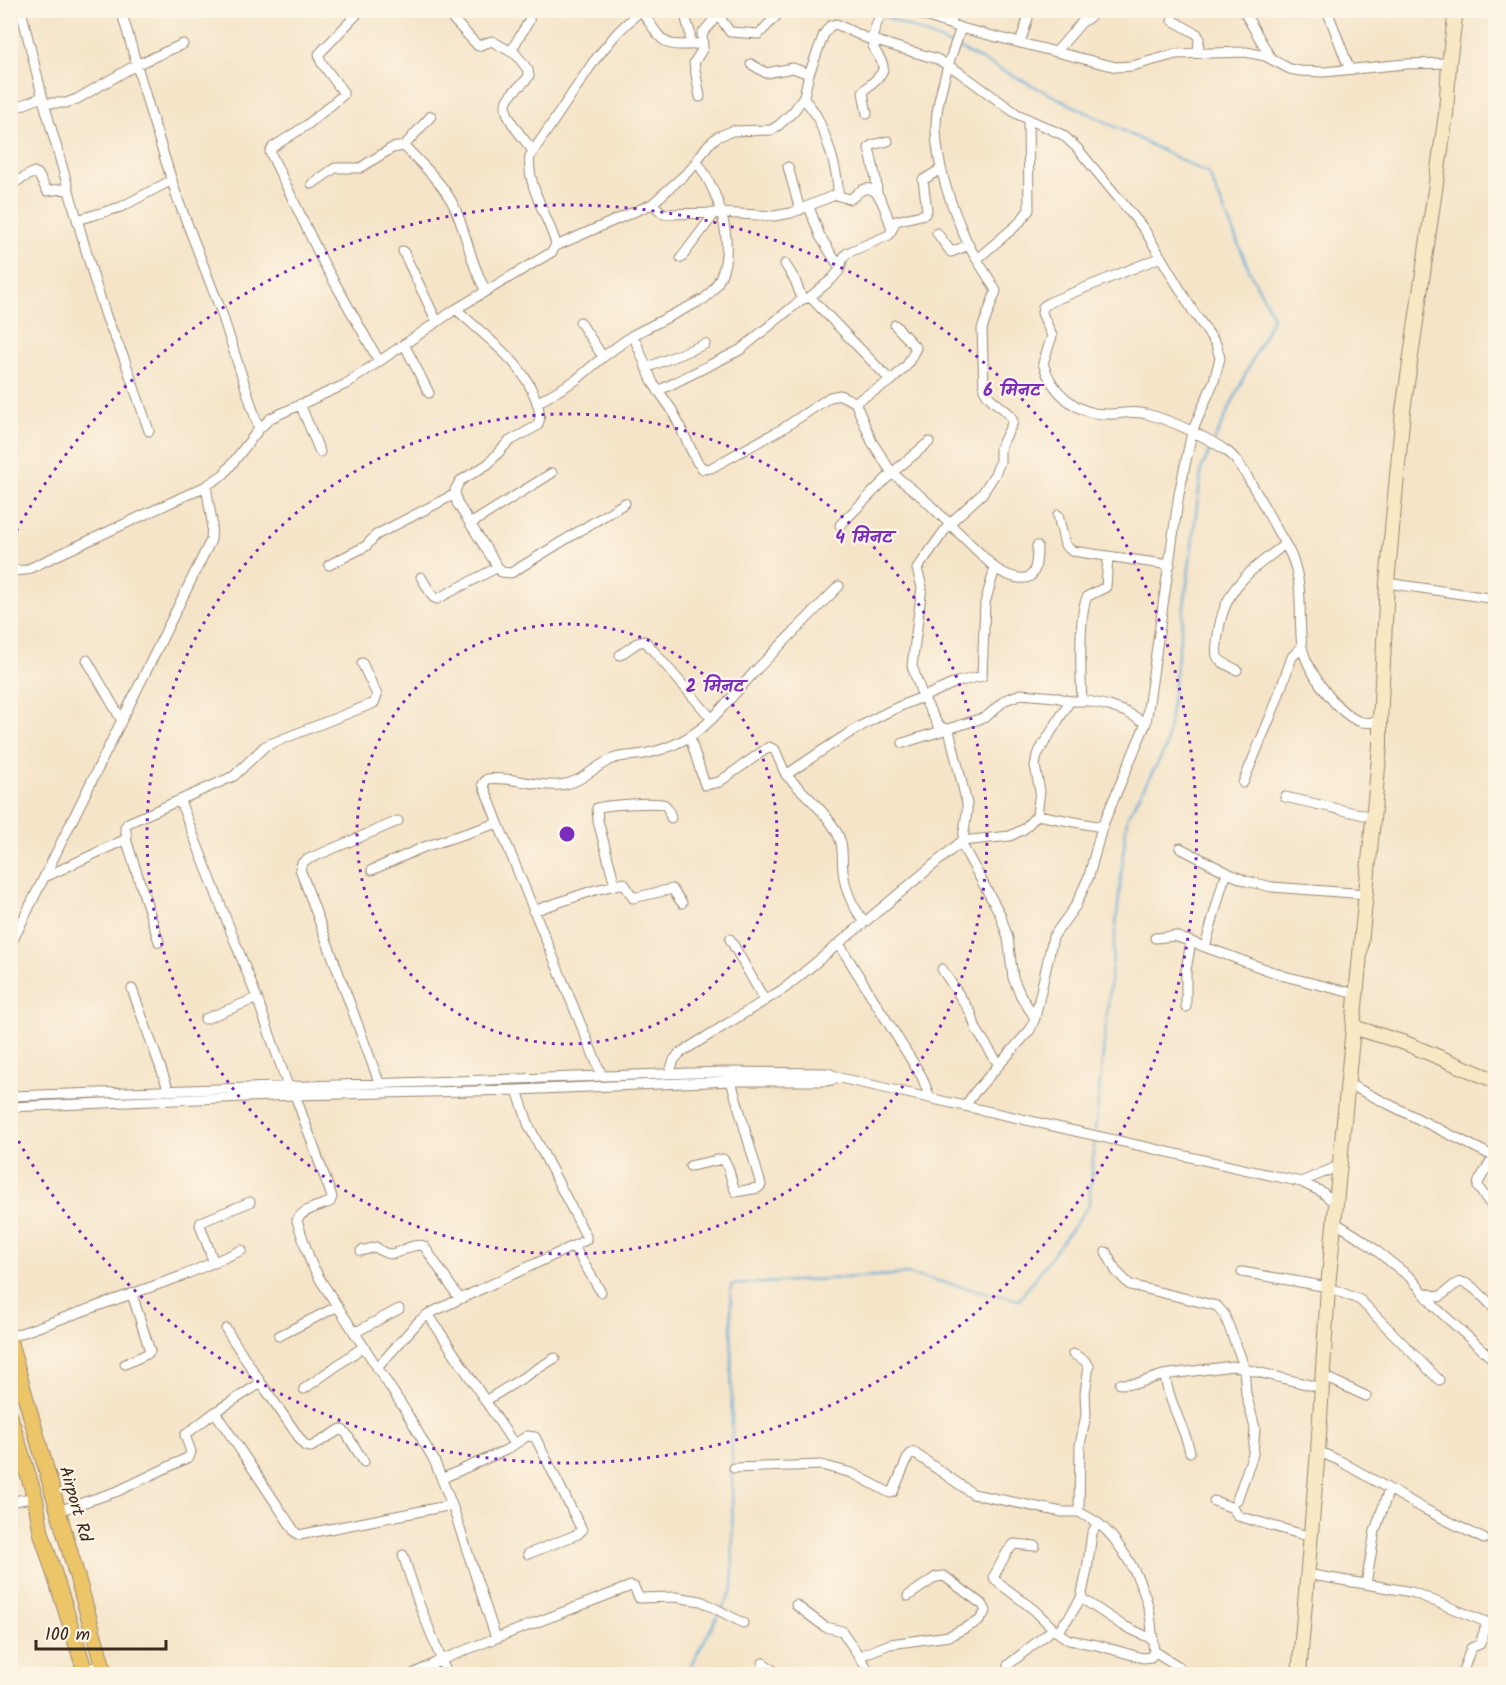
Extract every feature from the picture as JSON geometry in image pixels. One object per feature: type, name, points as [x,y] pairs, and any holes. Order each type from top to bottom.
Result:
[{"type":"main road","name":"Airport Rd","points":[[10,1343],[104,1670]]},
{"type":"main road","points":[[10,1417],[35,1497],[41,1532],[85,1672]]},
{"type":"street","points":[[21,10],[43,100],[107,319],[124,358],[149,431]]},
{"type":"street","points":[[121,10],[172,180],[221,311],[259,429]]},
{"type":"street","points":[[361,10],[319,54],[321,62],[343,95],[307,125],[273,147],[270,152],[323,262],[379,361]]},
{"type":"street","points":[[530,10],[529,21],[512,47],[530,76],[508,97],[505,111],[533,150]]},
{"type":"street","points":[[556,246],[531,176],[530,160],[533,150],[555,122],[594,61],[617,33],[641,10],[665,42],[674,46],[703,43]]},
{"type":"street","points":[[700,97],[693,66],[701,52],[702,34],[720,13],[730,32],[755,35],[763,31],[782,10]]},
{"type":"street","points":[[867,114],[863,92],[880,75],[883,68],[882,62],[873,49],[873,35],[882,10]]},
{"type":"street","points":[[908,10],[931,14],[961,30],[1116,67],[1132,66],[1176,54],[1246,52],[1256,53],[1290,69],[1300,71],[1324,72],[1349,68],[1449,63]]},
{"type":"street","points":[[950,24],[953,10]]},
{"type":"street","points":[[1020,43],[1028,18],[1026,10]]},
{"type":"street","points":[[1056,52],[1081,23],[1099,10]]},
{"type":"street","points":[[1243,10],[1272,60]]},
{"type":"street","points":[[1327,10],[1349,68]]},
{"type":"street","points":[[1299,1674],[1318,1451],[1328,1287],[1336,1223],[1380,747],[1387,583],[1403,411],[1446,114],[1449,63],[1456,10]]},
{"type":"street","points":[[686,16],[690,45]]},
{"type":"street","points":[[451,17],[478,46],[492,41],[515,54]]},
{"type":"street","points":[[1172,20],[1197,34],[1198,53]]},
{"type":"street","points":[[10,571],[26,570],[206,486],[224,474],[259,429],[276,414],[346,384],[456,309],[552,252],[556,246],[652,204],[677,183],[697,162],[713,140],[724,134],[746,129],[775,128],[787,118],[803,98],[808,74],[824,34],[833,24],[839,24],[859,35],[873,35],[950,62],[1028,119],[1056,131],[1077,148],[1144,229],[1216,344],[1220,358],[1179,494],[1146,723],[1102,827],[1089,876],[1076,905],[1060,925],[1050,946],[1035,1018],[1027,1035],[965,1106]]},
{"type":"street","points":[[961,30],[950,62],[936,120],[937,142],[947,189],[969,245],[996,291],[982,329],[984,389],[986,394],[1011,416],[1013,422],[1000,448],[1000,462],[995,474],[982,494],[950,523],[917,569],[922,587],[912,666],[923,697],[938,725],[950,733],[967,804],[963,848],[1000,914],[1008,938],[1013,978],[1035,1018]]},
{"type":"street","points":[[10,110],[43,100],[66,103],[77,99],[136,65],[183,44]]},
{"type":"street","points":[[751,64],[766,73],[793,68],[808,74]]},
{"type":"street","points":[[803,98],[814,112],[821,127],[838,180],[838,195]]},
{"type":"street","points":[[312,184],[334,168],[360,168],[392,148],[404,146],[431,116]]},
{"type":"street","points":[[976,259],[1024,218],[1029,210],[1028,119]]},
{"type":"street","points":[[888,141],[868,148],[878,184],[877,191],[892,229]]},
{"type":"street","points":[[404,146],[445,192],[454,206],[474,269],[486,291]]},
{"type":"street","points":[[537,403],[576,380],[633,335],[704,300],[712,291],[727,254],[727,240],[712,185],[697,162]]},
{"type":"street","points":[[788,167],[804,208],[840,268]]},
{"type":"street","points":[[658,391],[740,350],[832,279],[847,253],[889,235],[896,221],[926,214],[923,180],[941,169]]},
{"type":"street","points":[[10,185],[34,172],[38,174],[48,191],[68,188]]},
{"type":"street","points":[[77,220],[121,207],[172,180]]},
{"type":"street","points":[[652,204],[664,214],[718,213],[774,216],[804,208],[834,195],[850,199],[861,190],[877,191]]},
{"type":"street","points":[[681,258],[718,213]]},
{"type":"street","points":[[937,233],[952,252],[969,245]]},
{"type":"street","points":[[403,251],[437,322]]},
{"type":"street","points":[[1161,257],[1045,304],[1042,311],[1052,336],[1043,363],[1057,390],[1070,402],[1084,410],[1107,415],[1135,412],[1147,414],[1196,434],[1229,452],[1246,475],[1293,558],[1300,586],[1302,647],[1310,668],[1329,696],[1351,717],[1362,722],[1380,722]]},
{"type":"street","points":[[785,264],[806,298],[891,381]]},
{"type":"street","points":[[456,309],[514,363],[524,376],[537,403],[540,417],[537,426],[508,442],[488,464],[460,481],[456,486],[457,503],[498,567],[504,573],[511,573],[625,503]]},
{"type":"street","points":[[580,322],[603,357]]},
{"type":"street","points":[[855,402],[891,381],[907,365],[916,348],[895,325]]},
{"type":"street","points":[[633,335],[658,391],[672,410],[697,462],[703,469],[711,468],[782,429],[830,397],[840,395],[855,402],[872,442],[892,473],[950,523],[995,568],[1014,577],[1032,576],[1038,546]]},
{"type":"street","points":[[404,344],[429,393]]},
{"type":"street","points":[[646,368],[705,344]]},
{"type":"street","points":[[300,404],[320,452]]},
{"type":"street","points":[[840,525],[892,473],[929,442]]},
{"type":"street","points":[[470,524],[552,473]]},
{"type":"street","points":[[10,946],[211,540],[212,522],[206,486]]},
{"type":"street","points":[[329,565],[366,546],[376,535],[455,494]]},
{"type":"street","points":[[1058,515],[1065,545],[1072,551],[1170,565]]},
{"type":"street","points":[[1237,670],[1220,661],[1216,654],[1220,617],[1225,603],[1251,571],[1285,544]]},
{"type":"street","points":[[1082,701],[1084,608],[1088,596],[1106,587],[1108,556]]},
{"type":"street","points":[[421,577],[433,597],[437,599],[498,567]]},
{"type":"street","points":[[786,775],[888,710],[983,674],[986,603],[995,568]]},
{"type":"street","points":[[1387,583],[1496,599]]},
{"type":"street","points":[[602,1076],[483,784],[487,779],[514,779],[547,785],[563,785],[581,779],[615,758],[644,754],[690,738],[712,719],[758,668],[839,586]]},
{"type":"street","points":[[620,655],[637,643],[645,641],[712,719]]},
{"type":"street","points":[[1242,783],[1274,708],[1292,657],[1302,647]]},
{"type":"street","points":[[87,660],[122,719]]},
{"type":"street","points":[[159,942],[126,839],[125,827],[128,823],[238,773],[265,746],[374,703],[377,695],[362,663]]},
{"type":"street","points":[[903,743],[989,716],[1005,700],[1016,695],[1082,701],[1117,709],[1146,723]]},
{"type":"street","points":[[672,1066],[685,1050],[792,983],[819,958],[962,841],[1010,836],[1024,829],[1037,815],[1040,791],[1035,766],[1037,755],[1070,701]]},
{"type":"street","points":[[690,738],[705,785],[719,782],[769,747],[775,750],[786,775],[824,815],[841,842],[846,886],[850,898],[865,922]]},
{"type":"street","points":[[1285,797],[1374,817]]},
{"type":"street","points":[[180,801],[257,998],[288,1086]]},
{"type":"street","points":[[615,885],[598,821],[597,808],[662,804],[667,807],[671,818]]},
{"type":"street","points":[[1037,815],[1102,827]]},
{"type":"street","points":[[379,1082],[300,870],[302,862],[398,821]]},
{"type":"street","points":[[372,870],[424,847],[498,823]]},
{"type":"street","points":[[45,877],[126,839]]},
{"type":"street","points":[[1180,848],[1246,881],[1272,886],[1366,894]]},
{"type":"street","points":[[1205,947],[1223,882],[1228,873]]},
{"type":"street","points":[[533,911],[615,885],[625,884],[633,898],[672,889],[682,903]]},
{"type":"street","points":[[1155,938],[1175,936],[1284,976],[1356,994]]},
{"type":"street","points":[[730,939],[765,1001]]},
{"type":"street","points":[[1186,1007],[1186,970],[1191,942]]},
{"type":"street","points":[[838,944],[922,1077],[930,1098]]},
{"type":"street","points":[[942,969],[967,1007],[976,1029],[999,1065]]},
{"type":"street","points":[[132,989],[169,1091]]},
{"type":"street","points":[[206,1019],[257,998]]},
{"type":"street","points":[[1353,1027],[1405,1043],[1496,1081]]},
{"type":"street","points":[[10,1096],[602,1076],[672,1066],[809,1072],[831,1074],[840,1078],[1301,1182],[1322,1192],[1336,1204]]},
{"type":"street","points":[[10,1107],[731,1081],[826,1081],[840,1078]]},
{"type":"street","points":[[690,1166],[723,1159],[727,1162],[736,1192],[758,1188],[761,1185],[731,1081]]},
{"type":"street","points":[[1348,1084],[1494,1154],[1478,1186],[1496,1212]]},
{"type":"street","points":[[377,1368],[410,1330],[428,1314],[584,1242],[586,1236],[529,1126],[517,1090]]},
{"type":"street","points":[[295,1095],[332,1197],[330,1202],[299,1215],[297,1221],[311,1263],[336,1307],[422,1439],[442,1478],[496,1638]]},
{"type":"street","points":[[1301,1182],[1341,1165]]},
{"type":"street","points":[[214,1263],[200,1225],[201,1222],[250,1202]]},
{"type":"street","points":[[1336,1223],[1363,1240],[1412,1279],[1436,1308],[1496,1362]]},
{"type":"street","points":[[361,1251],[376,1247],[385,1254],[389,1254],[417,1245],[424,1246],[459,1298]]},
{"type":"street","points":[[574,1247],[601,1292]]},
{"type":"street","points":[[10,1337],[132,1294],[242,1250]]},
{"type":"street","points":[[1106,1252],[1116,1271],[1130,1285],[1217,1306],[1224,1314],[1244,1368],[1246,1394],[1255,1428],[1255,1444],[1237,1500]]},
{"type":"street","points":[[1242,1272],[1328,1287],[1364,1304],[1439,1380]]},
{"type":"street","points":[[1423,1292],[1439,1297],[1457,1284],[1464,1282],[1472,1286],[1496,1310]]},
{"type":"street","points":[[125,1364],[150,1351],[132,1294]]},
{"type":"street","points":[[279,1336],[336,1307]]},
{"type":"street","points":[[354,1333],[399,1309]]},
{"type":"street","points":[[428,1314],[514,1444]]},
{"type":"street","points":[[226,1329],[305,1446],[311,1446],[341,1429],[346,1433],[364,1462]]},
{"type":"street","points":[[304,1389],[363,1347]]},
{"type":"street","points":[[1073,1354],[1089,1366],[1085,1393],[1086,1415],[1080,1445],[1079,1512]]},
{"type":"street","points":[[485,1401],[555,1358]]},
{"type":"street","points":[[1120,1384],[1138,1383],[1165,1375],[1226,1366],[1322,1382],[1366,1396]]},
{"type":"street","points":[[1165,1375],[1169,1397],[1179,1414],[1190,1452]]},
{"type":"street","points":[[58,1511],[118,1491],[189,1457],[191,1452],[185,1434],[261,1383]]},
{"type":"street","points":[[215,1412],[299,1535],[452,1505]]},
{"type":"street","points":[[442,1478],[506,1450],[527,1436],[535,1437],[582,1530],[578,1534],[528,1554]]},
{"type":"street","points":[[1318,1451],[1484,1539]]},
{"type":"street","points":[[734,1468],[822,1465],[858,1476],[892,1493],[908,1457],[913,1452],[973,1494],[1062,1512],[1079,1512],[1111,1533],[1117,1542],[1141,1588],[1149,1612],[1154,1652]]},
{"type":"street","points":[[1366,1584],[1375,1531],[1389,1489]]},
{"type":"street","points":[[10,1502],[35,1497]]},
{"type":"street","points":[[1214,1501],[1233,1508],[1238,1516],[1311,1537]]},
{"type":"street","points":[[1008,1665],[1070,1616],[1081,1598],[1092,1533],[1098,1523]]},
{"type":"street","points":[[1035,1546],[1014,1544],[1007,1552],[994,1577],[1069,1640],[1143,1658],[1148,1658],[1154,1652]]},
{"type":"street","points":[[403,1555],[447,1674]]},
{"type":"street","points":[[1306,1574],[1425,1596],[1491,1624],[1480,1644],[1471,1648],[1462,1674]]},
{"type":"street","points":[[860,1656],[890,1644],[950,1636],[979,1620],[986,1611],[983,1605],[944,1576],[936,1577],[908,1596]]},
{"type":"street","points":[[413,1674],[441,1660],[631,1586],[634,1587],[639,1598],[675,1597],[700,1601],[743,1623]]},
{"type":"street","points":[[1081,1598],[1122,1625],[1152,1639]]},
{"type":"street","points":[[796,1605],[825,1627],[842,1631],[871,1674]]},
{"type":"street","points":[[1154,1652],[1178,1666],[1186,1674]]},
{"type":"street","points":[[763,1663],[778,1674]]},
{"type":"street","points":[[67,1674],[104,1670]]},
{"type":"waterway","points":[[870,10],[877,13]]},
{"type":"waterway","points":[[882,15],[951,45]]},
{"type":"waterway","points":[[956,47],[1209,174],[1251,274],[1273,316],[1214,441]]},
{"type":"waterway","points":[[1095,1132],[1127,818],[1166,748],[1202,467],[1212,446]]},
{"type":"waterway","points":[[732,1465],[731,1285],[907,1274],[1019,1300],[1089,1205],[1095,1137]]},
{"type":"waterway","points":[[722,1609],[733,1589],[732,1470]]},
{"type":"waterway","points":[[686,1674],[719,1614]]}]
